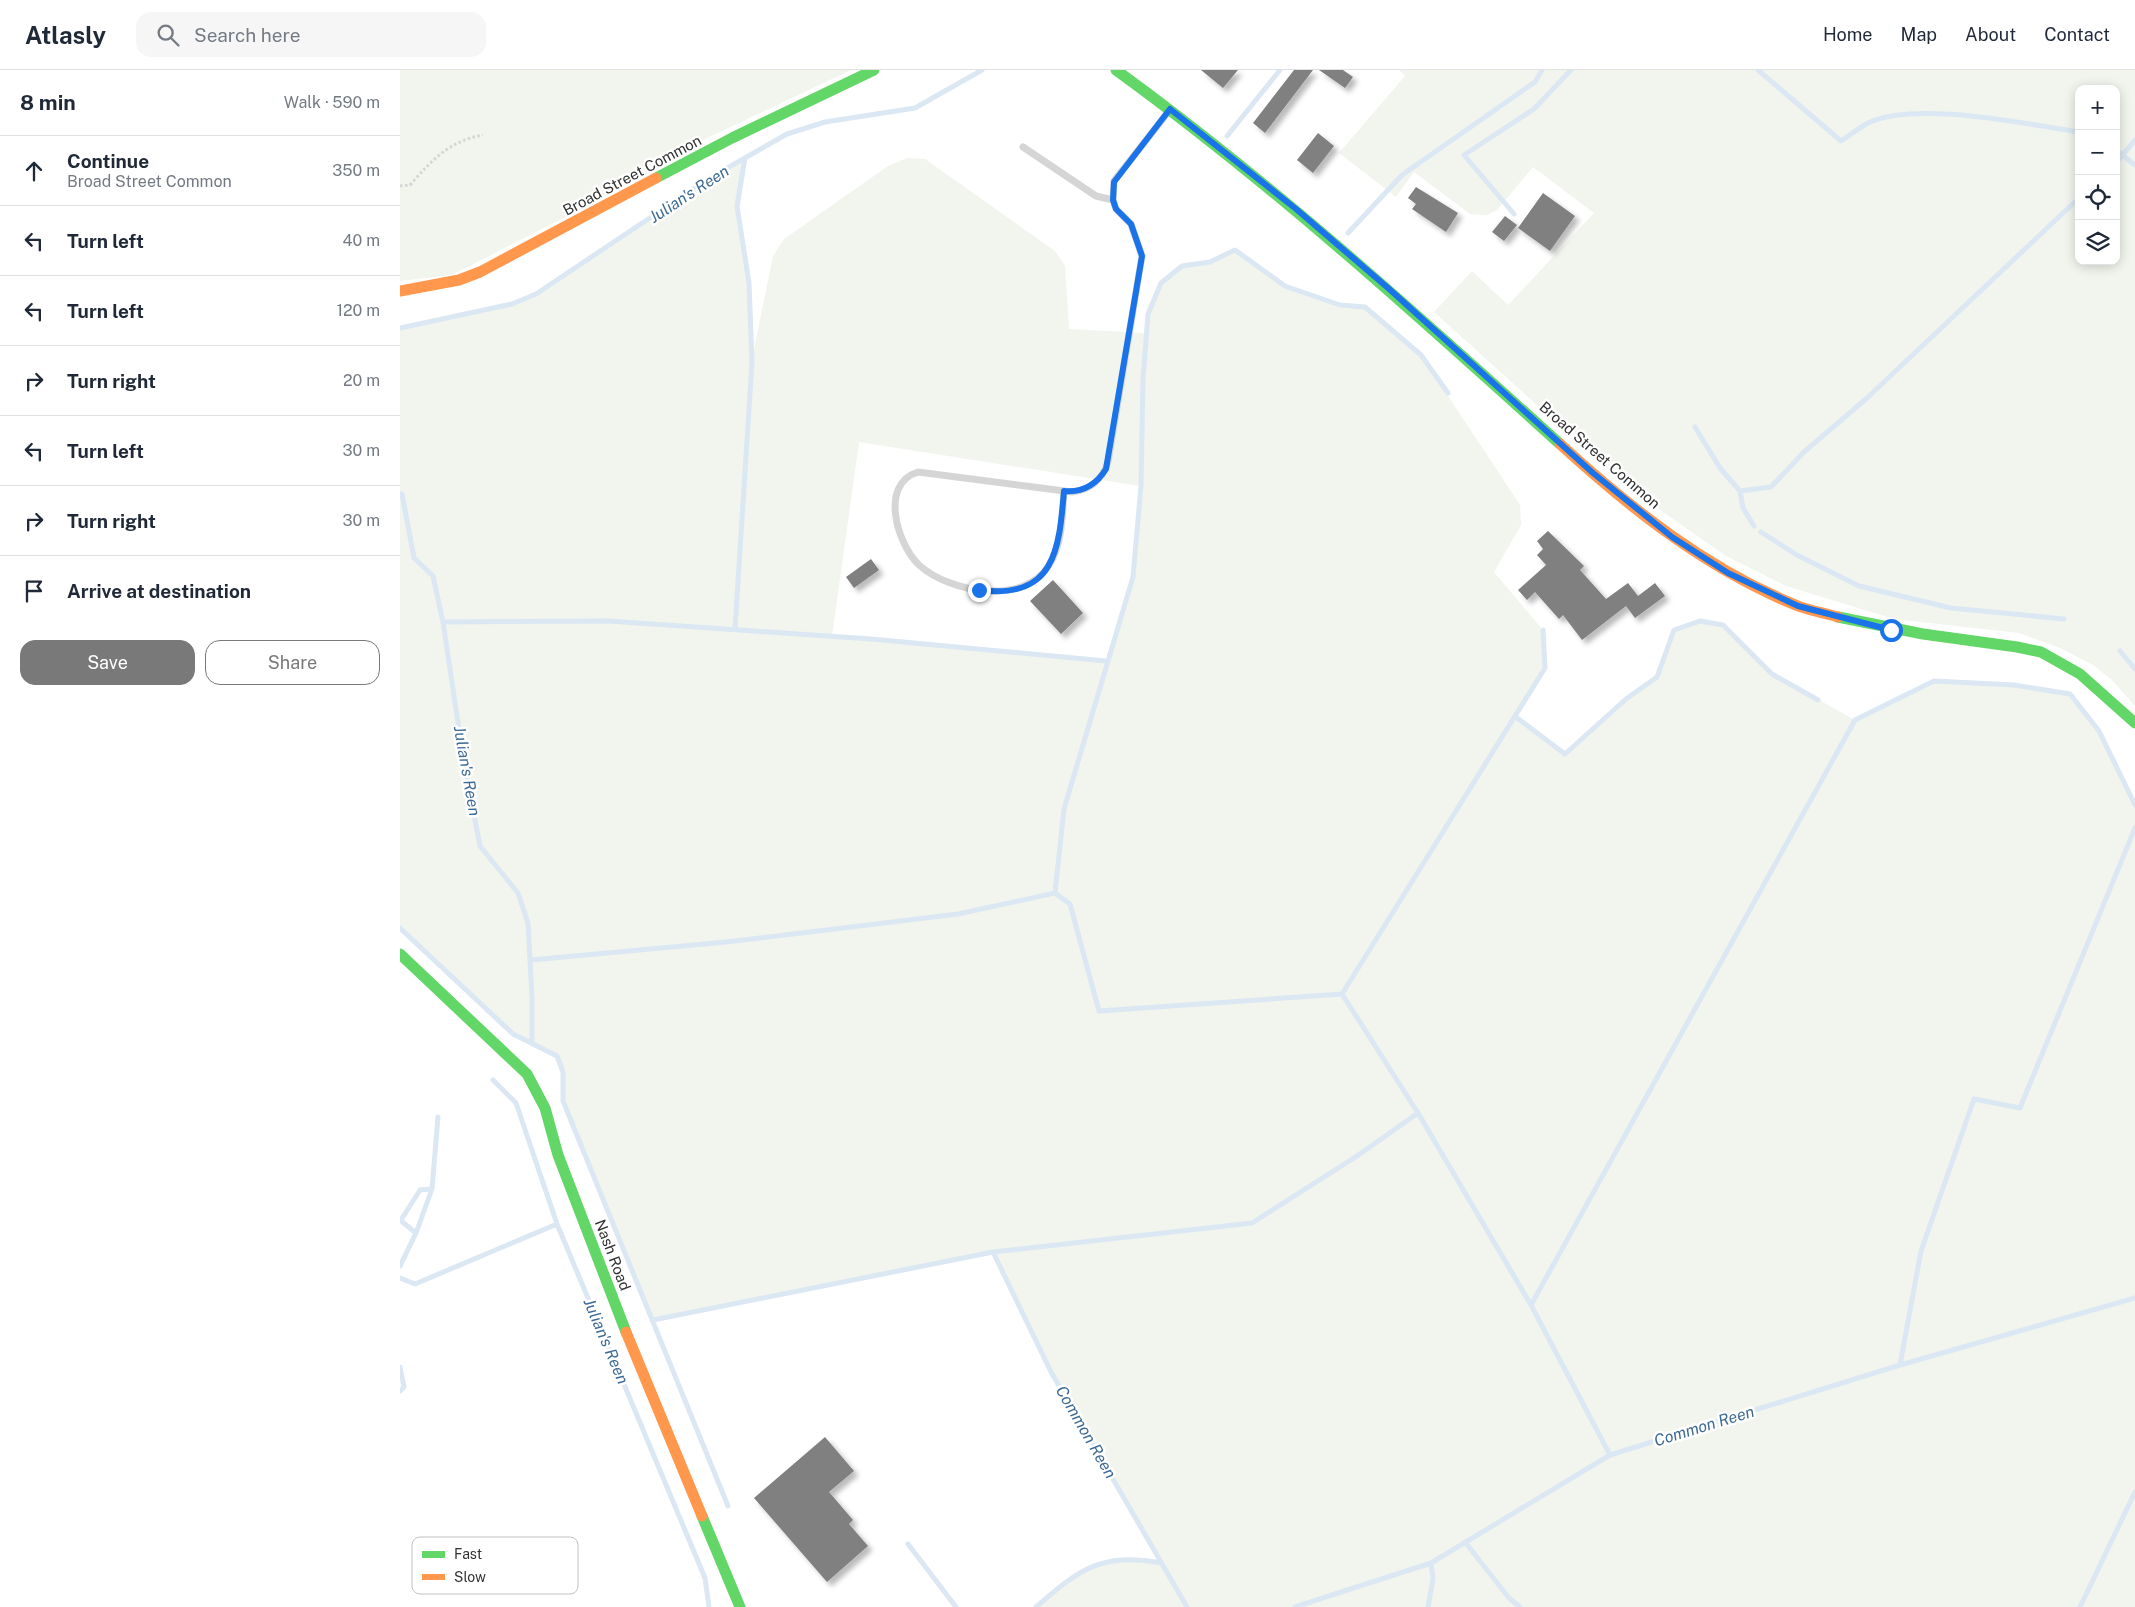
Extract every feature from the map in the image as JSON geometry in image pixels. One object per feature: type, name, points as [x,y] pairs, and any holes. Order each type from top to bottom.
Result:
[{"type":"street","name":"Broad Street Common","points":[[400,291],[460,280],[480,272],[732,138],[874,70]]},
{"type":"street","name":"Broad Street Common","points":[[1116,70],[1227,152],[1388,288],[1593,473],[1672,537],[1728,573],[1798,606],[1891,630],[2040,652],[2077,672],[2114,702],[2135,723]]},
{"type":"street","name":"Nash Road","points":[[400,954],[527,1074],[545,1108],[558,1155],[622,1320],[740,1607]]},
{"type":"lane","points":[[1064,491],[1059,542],[1048,567],[1043,574],[1028,586],[1004,591],[979,590],[957,585],[919,565],[901,534],[895,513],[894,501],[900,484],[910,474],[918,472],[1064,491],[1079,491],[1095,484],[1108,462],[1142,256],[1131,224],[1116,209],[1113,200],[1114,182],[1170,109]]},
{"type":"lane","points":[[1023,147],[1096,196],[1113,200]]},
{"type":"path","points":[[400,186],[410,185],[444,150],[464,138],[483,136]]},
{"type":"shaded area","points":[[400,70],[851,70],[701,141],[577,211],[452,275],[400,281]]},
{"type":"shaded area","points":[[1399,70],[2135,70],[2135,706],[2112,680],[2093,665],[2060,648],[2019,633],[1894,619],[1786,586],[1726,556],[1630,489],[1434,312],[1472,271],[1508,305],[1594,213],[1533,167],[1497,210],[1487,215],[1470,214],[1414,172],[1396,197],[1339,153],[1405,76]]},
{"type":"shaded area","points":[[745,158],[737,206],[749,283],[752,359],[773,256],[784,239],[888,166],[907,158],[925,159],[1055,251],[1065,266],[1069,329],[1146,333],[1148,314],[1161,283],[1182,266],[1210,262],[1235,250],[1285,286],[1340,305],[1365,307],[1421,355],[1520,505],[1521,525],[1494,572],[1543,630],[1545,668],[1516,717],[1564,753],[1626,699],[1657,677],[1674,630],[1700,621],[1723,625],[1772,674],[1855,720],[1934,681],[2014,685],[2070,694],[2099,731],[2135,805],[2135,1607],[1036,1607],[1069,1580],[1093,1566],[1119,1559],[1134,1558],[1161,1562],[1051,1372],[993,1253],[653,1320],[563,1101],[563,1072],[557,1056],[513,1034],[400,928],[400,328],[512,304],[536,294],[708,179]],"holes":[[[859,442],[1140,486],[1133,577],[1106,661],[832,636]]]},
{"type":"building","points":[[1201,70],[1238,70],[1223,88]]},
{"type":"building","points":[[1294,70],[1313,70],[1265,133],[1253,123]]},
{"type":"building","points":[[1319,70],[1343,70],[1353,77],[1345,88]]},
{"type":"building","points":[[1318,133],[1334,146],[1313,173],[1297,160]]},
{"type":"building","points":[[1416,187],[1458,213],[1446,232],[1412,209],[1416,204],[1408,198]]},
{"type":"building","points":[[1543,193],[1575,216],[1550,251],[1518,228]]},
{"type":"building","points":[[1505,216],[1517,225],[1504,241],[1492,232]]},
{"type":"building","points":[[1548,531],[1584,566],[1580,570],[1606,599],[1628,583],[1638,596],[1655,583],[1665,596],[1635,618],[1626,606],[1582,640],[1563,615],[1559,619],[1535,592],[1527,600],[1518,590],[1546,565],[1537,555],[1543,549],[1537,541]]},
{"type":"building","points":[[871,559],[879,570],[854,588],[846,577]]},
{"type":"building","points":[[1053,580],[1083,613],[1061,634],[1030,601]]},
{"type":"building","points":[[825,1437],[854,1471],[829,1492],[853,1520],[849,1524],[868,1546],[827,1582],[754,1498]]},
{"type":"waterway","name":"Julian's Reen","points":[[400,328],[512,304],[536,294],[708,179],[787,134],[825,122],[915,108],[982,70]]},
{"type":"waterway","points":[[1227,136],[1280,70]]},
{"type":"waterway","points":[[1348,233],[1402,175],[1535,82],[1542,70]]},
{"type":"waterway","points":[[1514,214],[1464,155],[1534,109],[1571,70]]},
{"type":"waterway","points":[[1758,70],[1841,141],[1870,122],[1890,116],[1915,114],[1972,116],[2075,131]]},
{"type":"waterway","points":[[2120,158],[2135,140]]},
{"type":"waterway","points":[[2120,153],[2135,165]]},
{"type":"waterway","points":[[735,629],[752,362],[749,283],[737,206],[745,158]]},
{"type":"waterway","points":[[1695,427],[1720,468],[1740,491],[1771,487],[1804,452],[1867,398],[2075,202]]},
{"type":"waterway","points":[[1055,893],[1064,809],[1133,577],[1141,486],[1143,379],[1148,314],[1161,283],[1182,266],[1210,262],[1235,250],[1285,286],[1340,305],[1365,307],[1421,355],[1448,393]]},
{"type":"waterway","points":[[1740,491],[1743,508],[1754,526]]},
{"type":"waterway","name":"Julian's Reen","points":[[400,494],[402,494],[414,558],[433,576],[443,622],[464,763],[480,846],[518,893],[528,923],[532,997],[532,1044]]},
{"type":"waterway","points":[[1761,532],[1797,555],[1859,586],[1951,608],[2064,619]]},
{"type":"waterway","points":[[443,622],[609,621],[871,639],[1106,661]]},
{"type":"waterway","points":[[1516,717],[1565,754],[1626,699],[1657,677],[1674,630],[1700,621],[1723,625],[1772,674],[1818,700]]},
{"type":"waterway","points":[[1342,994],[1545,668],[1543,630]]},
{"type":"waterway","points":[[2120,651],[2135,669]]},
{"type":"waterway","points":[[1531,1305],[1855,720],[1934,681],[2014,685],[2070,694],[2099,731],[2135,805]]},
{"type":"waterway","points":[[1900,1365],[1921,1251],[1974,1099],[2020,1108],[2135,828]]},
{"type":"waterway","points":[[531,960],[726,942],[958,914],[1055,893],[1070,904],[1099,1011],[1342,994],[1418,1113],[1531,1305],[1610,1455]]},
{"type":"waterway","points":[[400,928],[513,1034],[557,1056],[563,1072],[563,1101],[728,1506]]},
{"type":"waterway","name":"Julian's Reen","points":[[493,1080],[516,1103],[557,1224],[705,1578],[709,1607]]},
{"type":"waterway","points":[[653,1320],[993,1252],[1252,1223],[1357,1156],[1418,1113]]},
{"type":"waterway","points":[[400,1266],[416,1233],[432,1189],[438,1117]]},
{"type":"waterway","points":[[401,1220],[420,1190],[432,1189]]},
{"type":"waterway","points":[[400,1220],[416,1233]]},
{"type":"waterway","points":[[400,1278],[415,1284],[557,1224]]},
{"type":"waterway","name":"Common Reen","points":[[993,1252],[1051,1372],[1187,1607]]},
{"type":"waterway","name":"Common Reen","points":[[1295,1607],[1431,1563],[1610,1455],[1900,1365],[2135,1298]]},
{"type":"waterway","points":[[400,1367],[404,1387],[400,1391]]},
{"type":"waterway","points":[[2080,1607],[2135,1492]]},
{"type":"waterway","points":[[1465,1542],[1509,1598],[1520,1607]]},
{"type":"waterway","points":[[908,1544],[956,1607]]},
{"type":"waterway","points":[[1036,1607],[1079,1573],[1092,1567],[1122,1560],[1161,1563]]},
{"type":"waterway","points":[[1428,1607],[1433,1579],[1431,1563]]},
{"type":"traffic: fast","points":[[656,178],[732,138],[874,70]]},
{"type":"traffic: fast","points":[[1116,70],[1174,113],[1288,204],[1398,299],[1560,444]]},
{"type":"traffic: fast","points":[[1838,617],[1923,634],[2041,652],[2080,674],[2135,723]]},
{"type":"traffic: fast","points":[[400,954],[527,1074],[545,1108],[558,1155],[626,1332]]},
{"type":"traffic: fast","points":[[702,1516],[740,1607]]},
{"type":"traffic: slow","points":[[400,291],[459,280],[480,272],[656,178]]},
{"type":"traffic: slow","points":[[1560,444],[1614,492],[1702,556],[1733,575],[1765,591],[1803,608],[1838,617]]},
{"type":"traffic: slow","points":[[626,1332],[702,1516]]},
{"type":"route","points":[[979,590],[990,592],[1017,589],[1028,586],[1036,581],[1053,559],[1059,542],[1064,491],[1079,491],[1095,484],[1106,469],[1142,256],[1131,224],[1116,209],[1113,200],[1114,182],[1170,109],[1227,152],[1296,209],[1388,288],[1593,473],[1672,537],[1728,573],[1798,606],[1891,630]]}]
